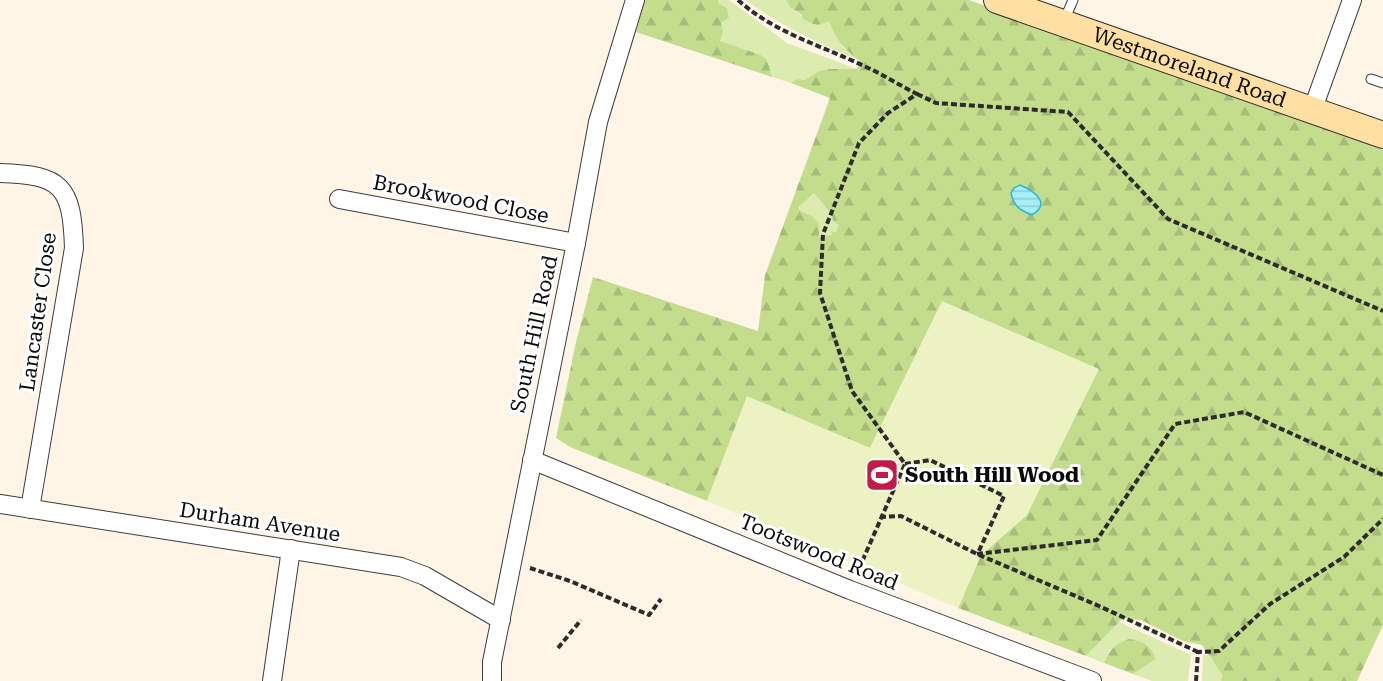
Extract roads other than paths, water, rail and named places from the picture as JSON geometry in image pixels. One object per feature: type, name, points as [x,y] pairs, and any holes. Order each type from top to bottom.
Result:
[{"type":"main road","name":"Westmoreland Road","points":[[997,0],[1068,12],[1312,111],[1383,135]]},
{"type":"street","name":"South Hill Road","points":[[492,681],[492,662],[598,122],[635,0]]},
{"type":"street","points":[[1312,111],[1352,0]]},
{"type":"street","name":"Lancaster Close","points":[[0,173],[32,174],[52,181],[66,196],[74,229],[74,248],[30,509]]},
{"type":"street","name":"Brookwood Close","points":[[339,199],[576,243]]},
{"type":"street","name":"Tootswood Road","points":[[532,460],[850,590],[1092,681]]},
{"type":"street","name":"Durham Avenue","points":[[0,504],[291,549],[414,571],[501,620]]},
{"type":"street","points":[[272,681],[291,549]]},
{"type":"lane","points":[[1371,79],[1383,83]]},
{"type":"water","points":[[1020,185],[1035,194],[1041,202],[1038,211],[1032,215],[1018,207],[1012,198],[1011,193],[1014,188]]},
{"type":"place","name":"South Hill Wood","points":[[882,475]]}]
